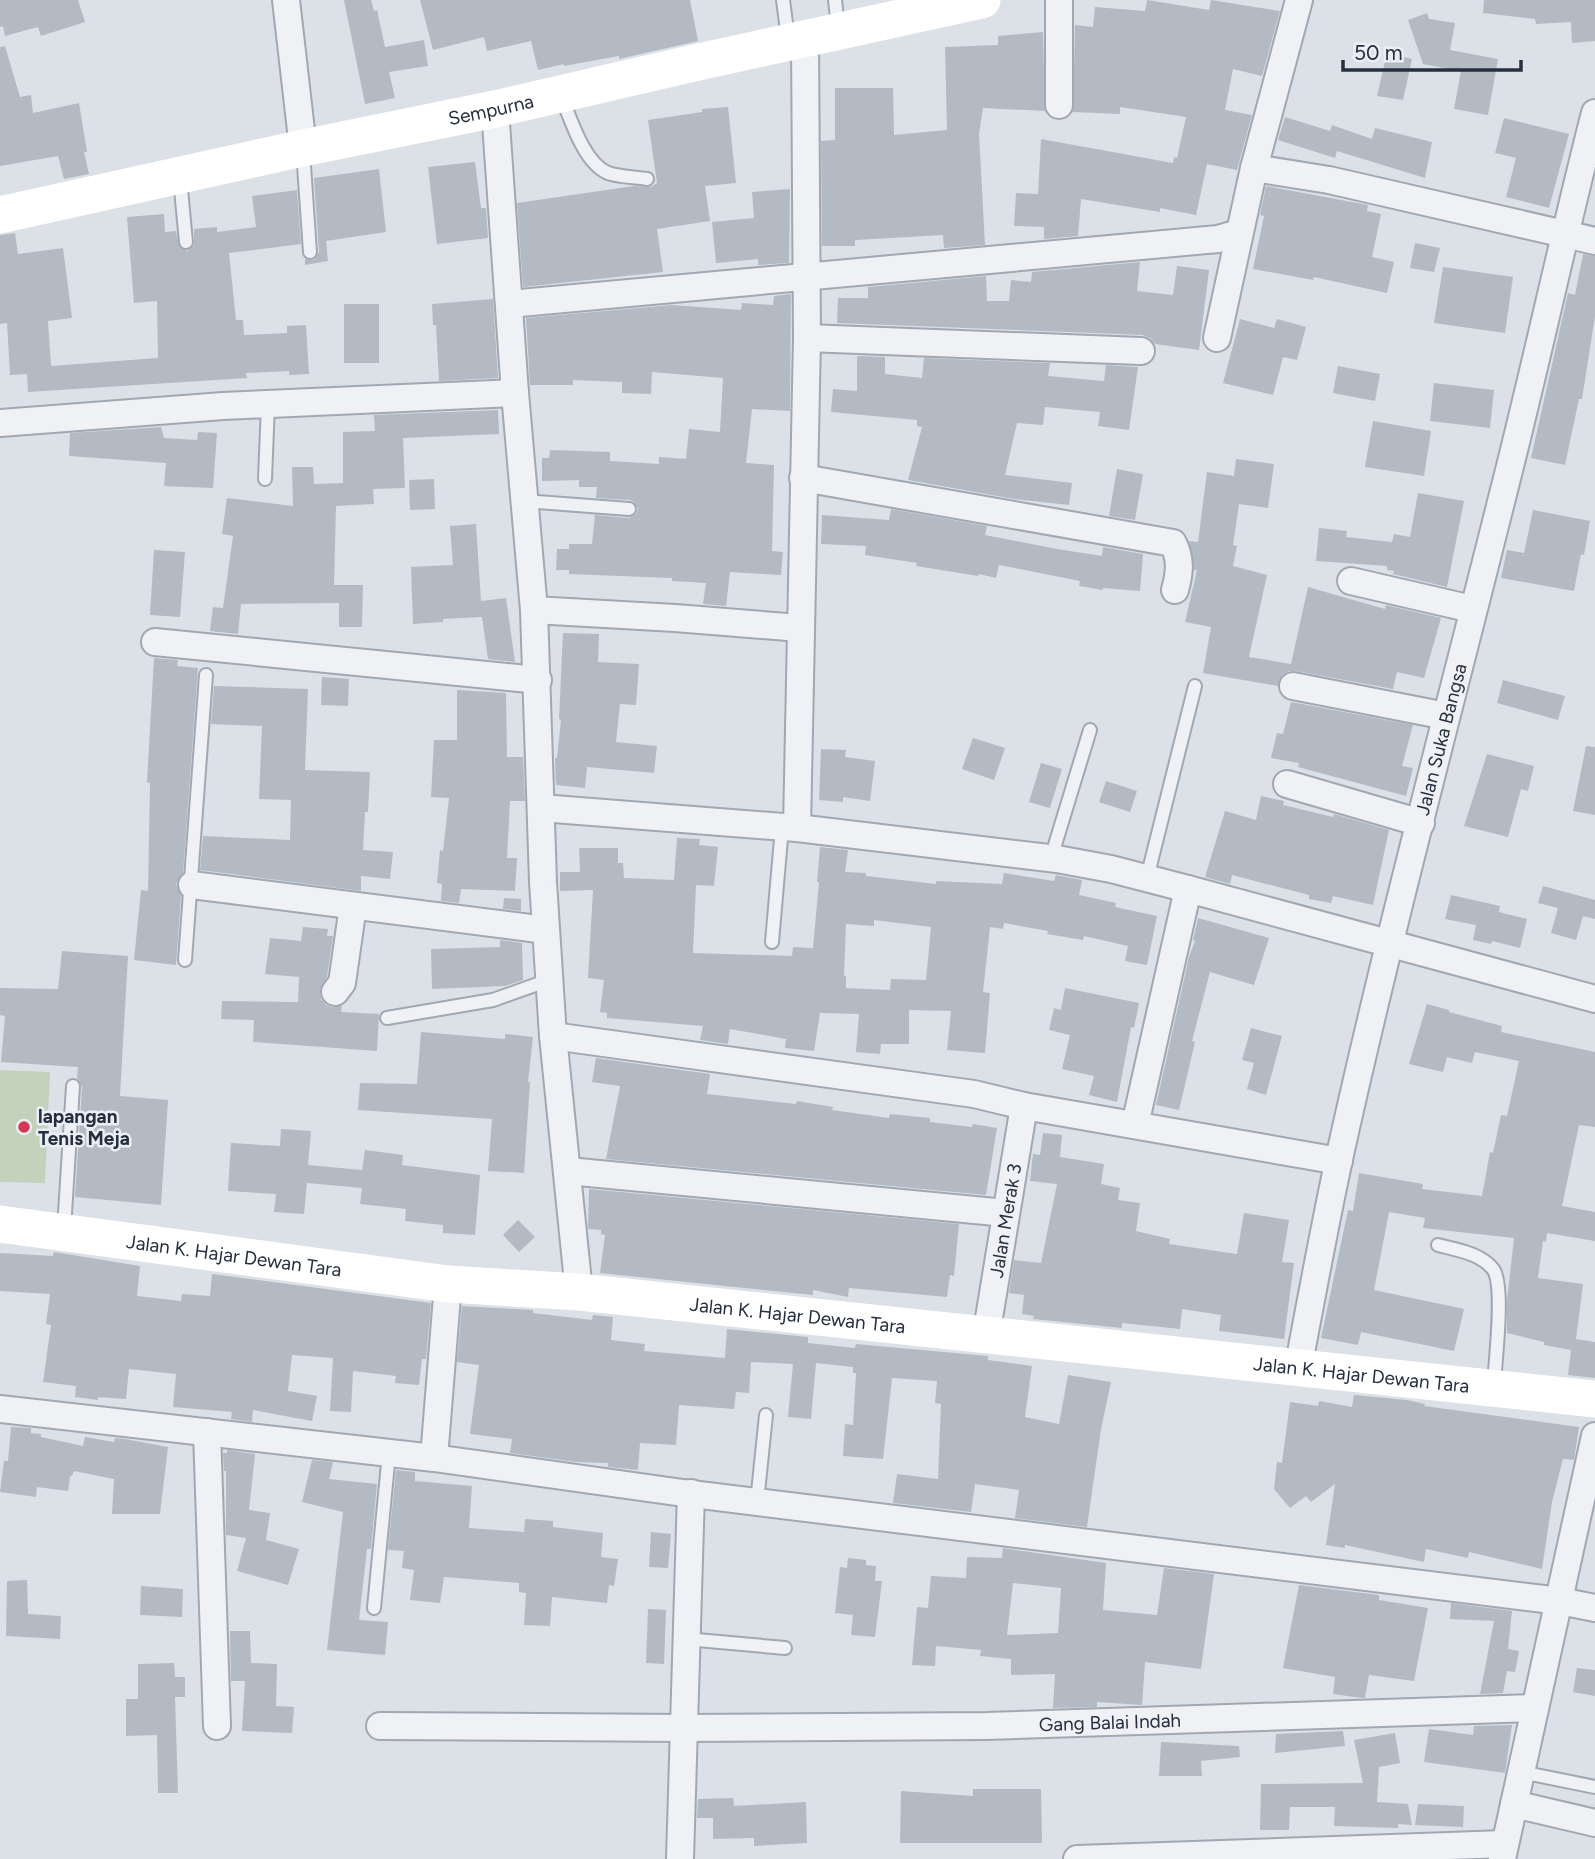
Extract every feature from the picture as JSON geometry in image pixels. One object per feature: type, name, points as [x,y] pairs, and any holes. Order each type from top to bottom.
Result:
[{"type":"street","points":[[286,0],[303,148]]},
{"type":"street","name":"Sempurna","points":[[0,215],[495,109],[817,28],[982,0]]},
{"type":"street","points":[[1059,0],[1059,105]]},
{"type":"street","points":[[1217,338],[1254,168],[1299,0]]},
{"type":"street","points":[[789,827],[800,628],[807,338],[805,277],[817,28]]},
{"type":"street","points":[[495,109],[515,393],[534,610],[549,980],[579,1292]]},
{"type":"street","name":"Jalan Suka Bangsa","points":[[1298,1369],[1339,1161],[1389,945],[1472,608],[1503,497],[1595,113]]},
{"type":"street","points":[[1254,168],[1329,180],[1595,241]]},
{"type":"street","points":[[509,304],[1218,239],[1239,233]]},
{"type":"street","points":[[807,338],[1141,351]]},
{"type":"street","points":[[0,423],[268,404],[515,393]]},
{"type":"street","points":[[803,478],[1173,543],[1178,552],[1180,572],[1175,590]]},
{"type":"street","points":[[1351,581],[1472,608]]},
{"type":"street","points":[[534,610],[800,628]]},
{"type":"street","points":[[155,642],[538,680]]},
{"type":"street","points":[[1293,686],[1446,716]]},
{"type":"street","points":[[1287,784],[1421,823]]},
{"type":"street","points":[[541,808],[789,827],[1051,858],[1147,878],[1595,999]]},
{"type":"street","points":[[192,885],[546,930]]},
{"type":"street","points":[[1135,1125],[1188,889]]},
{"type":"street","points":[[335,992],[342,983],[353,906]]},
{"type":"street","points":[[553,1036],[974,1094],[1339,1161]]},
{"type":"street","name":"Jalan Merak 3","points":[[986,1336],[1024,1105]]},
{"type":"street","points":[[568,1171],[1006,1213]]},
{"type":"street","name":"Jalan K. Hajar Dewan Tara","points":[[0,1224],[448,1284],[579,1292],[1595,1399]]},
{"type":"street","points":[[434,1458],[448,1284]]},
{"type":"street","points":[[0,1409],[434,1458],[757,1502],[1560,1601],[1595,1608]]},
{"type":"street","points":[[207,1432],[217,1726]]},
{"type":"street","points":[[1077,1859],[1503,1852],[1595,1436]]},
{"type":"street","points":[[680,1859],[691,1493]]},
{"type":"street","name":"Gang Balai Indah","points":[[380,1726],[986,1726],[1535,1707]]},
{"type":"street","points":[[1514,1804],[1595,1823]]},
{"type":"lane","points":[[783,0],[817,28]]},
{"type":"lane","points":[[560,94],[580,143],[596,163],[607,173],[647,179]]},
{"type":"lane","points":[[303,148],[310,252]]},
{"type":"lane","points":[[180,175],[186,242]]},
{"type":"lane","points":[[265,480],[268,404]]},
{"type":"lane","points":[[524,501],[629,509]]},
{"type":"lane","points":[[185,960],[206,675]]},
{"type":"lane","points":[[1147,878],[1195,686]]},
{"type":"lane","points":[[1051,858],[1090,730]]},
{"type":"lane","points":[[772,942],[789,827]]},
{"type":"lane","points":[[387,1018],[493,1000],[549,980]]},
{"type":"lane","points":[[64,1233],[73,1086]]},
{"type":"lane","points":[[1438,1245],[1476,1255],[1494,1270],[1499,1287],[1494,1389]]},
{"type":"lane","points":[[757,1502],[766,1415]]},
{"type":"lane","points":[[374,1608],[389,1453]]},
{"type":"lane","points":[[686,1639],[785,1648]]},
{"type":"lane","points":[[1521,1772],[1595,1787]]},
{"type":"green space","name":"lapangan Tenis Meja","points":[[0,1070],[50,1072],[45,1183],[0,1182]]},
{"type":"building","points":[[0,0],[78,0],[85,22],[41,36],[38,27],[5,36],[3,26],[0,27]]},
{"type":"building","points":[[344,0],[371,0],[374,11],[377,10],[385,47],[424,40],[428,66],[389,72],[395,98],[365,104]]},
{"type":"building","points":[[420,0],[690,0],[698,41],[619,59],[619,56],[538,70],[531,41],[487,51],[484,37],[433,50]]},
{"type":"building","points":[[1147,0],[1209,10],[1211,0],[1280,11],[1262,76],[1233,69],[1225,110],[1252,115],[1237,170],[1207,164],[1196,215],[1081,199],[1078,236],[1044,239],[1044,227],[1014,226],[1016,193],[1038,194],[1041,139],[1173,163],[1174,157],[1177,158],[1186,117],[1120,107],[1120,114],[1073,112],[1075,25],[1093,27],[1095,7],[1145,11]]},
{"type":"building","points":[[1484,0],[1595,0],[1595,41],[1572,43],[1571,22],[1536,24],[1535,19],[1483,13]]},
{"type":"building","points":[[1427,13],[1429,19],[1455,23],[1450,50],[1498,59],[1488,115],[1454,109],[1461,71],[1423,64],[1408,20]]},
{"type":"building","points":[[1043,32],[1045,111],[983,108],[979,134],[985,245],[944,248],[943,235],[855,240],[855,246],[822,246],[821,141],[835,140],[835,88],[893,88],[894,135],[947,130],[945,47],[998,45],[998,36]]},
{"type":"building","points":[[5,46],[20,97],[31,95],[33,113],[79,103],[89,174],[64,179],[58,156],[0,166],[0,47]]},
{"type":"building","points":[[1387,53],[1412,59],[1403,100],[1377,96]]},
{"type":"building","points":[[728,107],[736,183],[705,186],[710,221],[657,229],[663,272],[523,287],[517,203],[634,186],[651,187],[657,183],[648,120],[702,112],[702,109]]},
{"type":"building","points":[[1285,117],[1330,131],[1332,125],[1372,139],[1375,128],[1432,142],[1425,178],[1337,151],[1335,158],[1278,140]]},
{"type":"building","points":[[1504,118],[1569,134],[1549,208],[1506,197],[1516,158],[1495,153]]},
{"type":"building","points":[[475,162],[481,208],[486,208],[488,238],[437,244],[428,167]]},
{"type":"building","points":[[379,169],[386,232],[326,241],[328,261],[305,265],[305,259],[314,260],[319,252],[314,178]]},
{"type":"building","points":[[1266,186],[1368,205],[1367,211],[1381,214],[1372,257],[1394,262],[1387,293],[1314,277],[1313,280],[1253,269],[1264,216],[1260,215]]},
{"type":"building","points":[[790,189],[789,263],[758,265],[758,259],[716,263],[712,222],[754,218],[752,192]]},
{"type":"building","points":[[297,190],[301,244],[229,253],[236,320],[243,320],[244,335],[287,333],[287,326],[306,325],[309,374],[289,375],[289,371],[246,373],[247,378],[28,392],[27,374],[10,375],[7,323],[0,324],[0,235],[15,233],[18,254],[63,248],[72,318],[48,321],[51,366],[158,358],[157,301],[134,303],[127,217],[164,214],[165,232],[176,231],[179,246],[187,251],[194,245],[194,229],[217,227],[217,232],[256,227],[252,196]]},
{"type":"building","points":[[1415,243],[1440,248],[1434,272],[1410,268]]},
{"type":"building","points":[[1583,254],[1595,256],[1595,316],[1582,399],[1579,399],[1565,465],[1531,458],[1568,293],[1575,295]]},
{"type":"building","points":[[1140,262],[1137,291],[1173,295],[1177,266],[1209,270],[1199,350],[1155,344],[1142,335],[837,323],[838,298],[868,298],[868,287],[986,276],[987,301],[1009,301],[1011,280],[1031,282],[1032,272]]},
{"type":"building","points":[[1443,267],[1513,277],[1505,333],[1434,323]]},
{"type":"building","points":[[791,294],[790,411],[752,409],[746,463],[774,465],[772,551],[783,552],[781,575],[730,572],[726,606],[703,604],[706,583],[672,581],[672,578],[569,574],[569,570],[556,570],[557,549],[569,549],[569,544],[592,544],[595,515],[629,518],[636,514],[638,509],[630,500],[596,498],[597,487],[579,487],[579,480],[542,481],[542,458],[549,458],[550,450],[610,452],[610,461],[659,464],[659,457],[686,459],[689,429],[720,432],[723,378],[652,372],[651,394],[622,393],[622,382],[573,380],[573,385],[530,385],[526,318],[672,305],[741,310],[742,303],[773,305],[774,296]]},
{"type":"building","points":[[493,299],[498,378],[439,381],[432,304]]},
{"type":"building","points":[[344,304],[379,304],[379,363],[344,363]]},
{"type":"building","points":[[1240,319],[1274,328],[1277,319],[1306,327],[1297,360],[1283,357],[1273,395],[1223,383]]},
{"type":"building","points":[[857,356],[885,357],[885,374],[922,378],[924,358],[1050,363],[1048,376],[1104,381],[1106,365],[1138,367],[1129,430],[1098,426],[1100,412],[1045,407],[1043,425],[1017,423],[1005,475],[1072,483],[1069,505],[1014,499],[908,480],[922,427],[917,426],[917,420],[831,412],[833,389],[857,391]]},
{"type":"building","points":[[1338,366],[1380,374],[1375,401],[1333,393]]},
{"type":"building","points":[[1434,383],[1494,390],[1490,428],[1430,421]]},
{"type":"building","points":[[498,410],[499,434],[403,438],[405,488],[373,489],[374,504],[336,506],[334,585],[363,585],[362,627],[339,627],[339,603],[241,604],[238,634],[210,631],[213,607],[223,608],[233,536],[222,534],[227,498],[293,506],[292,467],[313,467],[314,484],[343,483],[343,432],[375,431],[374,415]]},
{"type":"building","points":[[1373,421],[1431,431],[1424,476],[1365,467]]},
{"type":"building","points":[[161,427],[164,438],[197,440],[198,432],[217,433],[213,488],[164,486],[166,463],[69,456],[70,433]]},
{"type":"building","points":[[1236,459],[1274,464],[1268,508],[1239,504],[1233,545],[1237,546],[1233,566],[1267,575],[1249,657],[1291,664],[1308,587],[1385,609],[1386,605],[1441,618],[1424,678],[1397,672],[1393,689],[1296,671],[1282,675],[1278,686],[1203,673],[1211,627],[1185,622],[1197,570],[1194,570],[1189,541],[1198,542],[1207,472],[1234,476]]},
{"type":"building","points":[[1117,469],[1143,474],[1135,520],[1109,516]]},
{"type":"building","points":[[434,479],[435,509],[410,510],[409,480]]},
{"type":"building","points":[[1418,493],[1464,501],[1447,587],[1393,574],[1394,571],[1387,570],[1387,566],[1316,561],[1319,528],[1347,531],[1346,537],[1392,542],[1394,534],[1410,537]]},
{"type":"building","points":[[891,509],[987,526],[985,535],[1057,549],[1102,556],[1103,547],[1143,554],[1140,591],[1079,586],[1080,581],[999,565],[996,578],[978,576],[865,555],[866,546],[821,544],[822,515],[889,520]]},
{"type":"building","points":[[1533,510],[1590,521],[1574,591],[1501,578],[1507,550],[1524,553]]},
{"type":"building","points":[[476,524],[481,601],[506,598],[515,662],[488,659],[482,617],[413,624],[411,567],[453,565],[450,526]]},
{"type":"building","points":[[154,550],[185,552],[180,617],[150,615]]},
{"type":"building","points":[[563,633],[599,634],[598,662],[639,664],[636,705],[620,704],[616,742],[657,746],[654,773],[587,767],[585,788],[556,785],[555,758],[561,720]]},
{"type":"building","points":[[154,658],[178,660],[177,666],[198,668],[183,873],[176,884],[181,896],[176,965],[134,960],[141,890],[148,891],[150,783],[147,782]]},
{"type":"building","points":[[322,677],[349,679],[348,706],[321,705]]},
{"type":"building","points":[[1503,680],[1565,696],[1558,720],[1497,703]]},
{"type":"building","points":[[214,686],[308,689],[305,770],[370,772],[363,850],[393,852],[390,879],[361,876],[361,891],[200,870],[203,836],[290,840],[291,800],[259,799],[262,726],[211,724]]},
{"type":"building","points":[[457,690],[506,693],[507,757],[523,757],[525,801],[510,801],[507,858],[517,858],[515,891],[461,889],[459,903],[441,901],[442,884],[437,883],[449,798],[431,797],[434,740],[457,740]]},
{"type":"building","points":[[1291,702],[1413,725],[1402,766],[1413,768],[1406,796],[1298,767],[1299,763],[1271,758],[1277,733],[1283,734]]},
{"type":"building","points":[[973,738],[1005,748],[994,780],[962,769]]},
{"type":"building","points":[[1586,746],[1595,747],[1595,815],[1573,811]]},
{"type":"building","points":[[821,749],[846,750],[845,757],[875,761],[870,801],[843,797],[843,802],[819,800]]},
{"type":"building","points":[[1487,754],[1534,766],[1528,791],[1521,789],[1508,837],[1464,826]]},
{"type":"building","points":[[1041,763],[1062,769],[1050,808],[1029,802]]},
{"type":"building","points":[[1106,781],[1137,791],[1130,812],[1099,802]]},
{"type":"building","points":[[1261,796],[1284,801],[1283,805],[1333,817],[1334,814],[1389,830],[1373,905],[1333,896],[1331,903],[1309,899],[1309,895],[1232,875],[1230,884],[1205,877],[1225,811],[1256,820]]},
{"type":"building","points":[[677,838],[700,839],[699,845],[718,847],[714,886],[696,885],[693,953],[792,956],[793,947],[813,948],[820,847],[848,850],[845,872],[866,873],[866,876],[936,884],[936,881],[1002,884],[1004,873],[1054,881],[1056,875],[1082,880],[1079,895],[1116,903],[1115,907],[1157,916],[1147,965],[1125,961],[1128,946],[1084,936],[1083,940],[1047,934],[1048,931],[1004,923],[1003,929],[990,927],[983,992],[990,993],[985,1053],[947,1050],[951,1011],[909,1010],[909,1044],[881,1044],[880,1054],[856,1052],[859,1014],[820,1013],[814,1051],[785,1048],[786,1039],[730,1029],[728,1044],[700,1040],[703,1026],[607,1018],[607,1013],[600,1012],[604,980],[588,978],[593,890],[560,891],[560,872],[580,872],[579,848],[618,848],[618,863],[623,863],[624,878],[674,880]],"holes":[[[874,920],[931,927],[926,980],[891,979],[890,990],[846,988],[846,924],[874,926]]]},
{"type":"building","points":[[1543,886],[1595,900],[1595,919],[1583,916],[1576,940],[1551,933],[1558,908],[1538,903]]},
{"type":"building","points":[[1451,895],[1500,906],[1499,912],[1527,919],[1520,948],[1492,941],[1491,944],[1473,940],[1476,925],[1445,919]]},
{"type":"building","points":[[504,898],[521,899],[521,911],[503,909]]},
{"type":"building","points":[[1198,918],[1269,938],[1254,985],[1210,972],[1192,1041],[1195,1042],[1179,1110],[1156,1105],[1189,957],[1195,941],[1193,940]]},
{"type":"building","points":[[303,927],[328,929],[327,936],[333,936],[327,977],[320,989],[321,999],[332,1007],[342,1006],[341,1012],[379,1014],[377,1051],[253,1042],[254,1020],[221,1019],[222,1001],[298,1002],[299,977],[265,974],[270,938],[301,941]]},
{"type":"building","points":[[500,940],[522,943],[523,980],[505,986],[432,989],[431,949],[500,947]]},
{"type":"building","points":[[62,951],[128,956],[120,1096],[168,1100],[161,1205],[75,1197],[82,1087],[77,1078],[78,1067],[1,1062],[5,1016],[0,1015],[0,988],[58,989]]},
{"type":"building","points":[[1065,988],[1139,1003],[1134,1028],[1131,1027],[1117,1102],[1089,1095],[1094,1076],[1062,1069],[1070,1035],[1049,1030],[1054,1008],[1061,1010]]},
{"type":"building","points":[[1427,1004],[1502,1026],[1501,1032],[1595,1052],[1595,1127],[1579,1125],[1562,1206],[1595,1212],[1595,1241],[1547,1233],[1546,1242],[1543,1241],[1538,1278],[1583,1284],[1576,1339],[1595,1342],[1595,1378],[1568,1375],[1571,1350],[1507,1333],[1507,1300],[1514,1238],[1423,1228],[1425,1218],[1389,1212],[1374,1290],[1464,1309],[1454,1351],[1361,1332],[1358,1345],[1321,1338],[1348,1210],[1353,1211],[1359,1173],[1423,1184],[1422,1189],[1482,1196],[1490,1152],[1493,1153],[1501,1115],[1507,1116],[1519,1061],[1475,1052],[1472,1063],[1447,1057],[1443,1072],[1409,1064]]},
{"type":"building","points":[[1251,1028],[1282,1036],[1266,1095],[1247,1089],[1254,1063],[1242,1060]]},
{"type":"building","points":[[421,1032],[505,1039],[505,1034],[533,1037],[524,1173],[488,1171],[492,1119],[358,1110],[360,1083],[417,1084]]},
{"type":"building","points":[[596,1058],[710,1074],[707,1094],[796,1104],[797,1101],[833,1107],[832,1110],[889,1118],[890,1114],[930,1118],[930,1122],[997,1128],[986,1195],[606,1159],[620,1086],[592,1082]]},
{"type":"building","points":[[281,1129],[311,1131],[308,1165],[362,1170],[365,1150],[403,1155],[402,1165],[480,1175],[475,1235],[443,1233],[443,1225],[405,1221],[406,1209],[360,1204],[362,1188],[307,1183],[304,1214],[274,1212],[276,1194],[228,1191],[231,1143],[280,1146]]},
{"type":"building","points":[[1043,1133],[1062,1135],[1060,1157],[1104,1164],[1101,1184],[1120,1188],[1118,1200],[1140,1203],[1136,1231],[1170,1239],[1169,1244],[1237,1254],[1244,1213],[1289,1220],[1282,1262],[1294,1263],[1284,1339],[1219,1331],[1221,1315],[1182,1309],[1180,1329],[1122,1323],[1122,1328],[1033,1319],[1034,1316],[1022,1314],[1024,1295],[1009,1293],[1014,1260],[1041,1263],[1057,1184],[1030,1181],[1033,1154],[1040,1155]]},
{"type":"building","points":[[589,1189],[959,1224],[954,1276],[950,1275],[947,1297],[849,1288],[848,1297],[813,1290],[813,1295],[600,1273],[605,1235],[601,1234],[601,1230],[588,1229]]},
{"type":"building","points":[[518,1220],[535,1237],[519,1252],[503,1235]]},
{"type":"building","points":[[54,1252],[140,1266],[137,1296],[181,1301],[182,1294],[210,1296],[212,1274],[431,1303],[426,1359],[422,1359],[419,1385],[395,1383],[396,1376],[353,1371],[351,1412],[330,1411],[333,1358],[292,1355],[288,1391],[317,1396],[312,1421],[253,1410],[252,1422],[231,1419],[232,1412],[173,1407],[176,1374],[129,1369],[126,1399],[75,1397],[76,1386],[43,1382],[51,1325],[46,1324],[50,1294],[0,1291],[0,1253],[53,1256]]},
{"type":"building","points":[[462,1306],[533,1310],[533,1313],[592,1320],[593,1315],[613,1317],[611,1340],[645,1344],[644,1351],[725,1358],[727,1329],[808,1337],[808,1343],[855,1348],[856,1344],[988,1356],[988,1360],[1032,1366],[1025,1417],[1059,1424],[1068,1375],[1111,1382],[1101,1429],[1087,1527],[1015,1518],[1019,1490],[975,1484],[971,1512],[893,1503],[897,1474],[938,1479],[941,1404],[935,1403],[937,1381],[892,1378],[883,1459],[843,1456],[845,1424],[853,1425],[856,1373],[853,1373],[853,1367],[816,1363],[811,1419],[788,1417],[793,1364],[751,1362],[749,1393],[736,1392],[734,1409],[679,1405],[676,1445],[640,1443],[638,1470],[608,1467],[608,1463],[576,1462],[510,1453],[512,1439],[470,1434],[479,1365],[457,1362]]},
{"type":"building","points":[[1354,1395],[1407,1400],[1425,1404],[1424,1406],[1579,1427],[1574,1460],[1563,1459],[1552,1502],[1542,1569],[1469,1552],[1468,1558],[1426,1549],[1424,1562],[1345,1545],[1345,1548],[1326,1545],[1335,1484],[1311,1502],[1306,1496],[1290,1508],[1274,1489],[1277,1462],[1282,1463],[1290,1402],[1318,1406],[1319,1401],[1352,1407]]},
{"type":"building","points":[[11,1427],[31,1428],[31,1433],[41,1434],[41,1437],[83,1446],[85,1437],[114,1442],[115,1438],[125,1439],[168,1447],[160,1514],[112,1514],[114,1479],[74,1471],[70,1476],[68,1491],[37,1487],[36,1497],[0,1492],[4,1461],[8,1461]]},
{"type":"building","points":[[227,1450],[255,1454],[249,1510],[270,1513],[266,1540],[299,1549],[288,1585],[237,1571],[246,1538],[226,1535],[226,1471],[223,1453],[227,1453]]},
{"type":"building","points":[[312,1460],[333,1462],[329,1479],[377,1484],[371,1549],[367,1549],[359,1620],[388,1622],[385,1655],[327,1650],[343,1512],[302,1502]]},
{"type":"building","points":[[396,1470],[415,1472],[415,1481],[472,1486],[469,1528],[524,1532],[525,1519],[553,1521],[553,1527],[603,1533],[601,1557],[618,1559],[614,1586],[609,1585],[607,1603],[552,1597],[550,1626],[524,1625],[526,1593],[519,1592],[519,1583],[444,1577],[440,1603],[410,1600],[414,1570],[402,1568],[404,1551],[388,1550]]},
{"type":"building","points":[[651,1532],[671,1534],[668,1568],[649,1567]]},
{"type":"building","points":[[1003,1548],[1106,1563],[1103,1610],[1157,1615],[1164,1568],[1214,1574],[1201,1669],[1145,1662],[1142,1705],[1097,1702],[1097,1707],[1053,1708],[1055,1674],[1011,1675],[1011,1659],[980,1656],[981,1650],[936,1646],[935,1666],[912,1665],[917,1607],[928,1608],[931,1576],[966,1578],[967,1557],[1002,1558]],"holes":[[[1013,1583],[1061,1588],[1058,1633],[1007,1635]]]},
{"type":"building","points":[[848,1558],[866,1560],[866,1565],[876,1566],[875,1581],[882,1581],[875,1637],[851,1635],[853,1615],[835,1613],[840,1567],[847,1568]]},
{"type":"building","points":[[27,1580],[28,1614],[61,1616],[60,1639],[6,1636],[7,1581]]},
{"type":"building","points":[[1299,1585],[1379,1595],[1379,1600],[1428,1608],[1414,1681],[1369,1675],[1365,1698],[1362,1698],[1333,1694],[1335,1677],[1283,1668]]},
{"type":"building","points":[[141,1586],[183,1589],[182,1617],[140,1615]]},
{"type":"building","points":[[1451,1603],[1512,1611],[1508,1649],[1519,1651],[1515,1672],[1507,1671],[1503,1693],[1480,1694],[1494,1621],[1450,1619]]},
{"type":"building","points":[[648,1609],[666,1610],[664,1664],[646,1663]]},
{"type":"building","points":[[230,1631],[250,1631],[251,1663],[277,1664],[276,1706],[294,1707],[292,1733],[242,1731],[245,1681],[231,1681]]},
{"type":"building","points":[[174,1663],[175,1677],[185,1677],[185,1697],[175,1697],[178,1793],[158,1793],[157,1735],[126,1736],[126,1699],[138,1699],[138,1664]]},
{"type":"building","points":[[1577,1668],[1595,1670],[1595,1696],[1573,1692]]},
{"type":"building","points":[[1512,1725],[1505,1773],[1424,1762],[1429,1729],[1473,1735],[1474,1726]]},
{"type":"building","points":[[1343,1731],[1345,1746],[1275,1753],[1276,1734]]},
{"type":"building","points":[[1395,1733],[1400,1763],[1379,1767],[1377,1802],[1408,1804],[1412,1825],[1398,1824],[1398,1828],[1334,1826],[1335,1807],[1290,1807],[1289,1830],[1260,1830],[1261,1784],[1363,1783],[1354,1740]]},
{"type":"building","points":[[1161,1742],[1239,1746],[1240,1757],[1201,1761],[1202,1776],[1159,1776]]},
{"type":"building","points":[[973,1789],[1041,1789],[1042,1843],[900,1843],[901,1791],[973,1796]]},
{"type":"building","points":[[733,1798],[734,1806],[806,1802],[807,1843],[754,1846],[754,1838],[713,1839],[713,1818],[697,1818],[698,1799]]},
{"type":"building","points":[[1418,1804],[1464,1806],[1463,1827],[1415,1825]]},
{"type":"place","name":"lapangan Tenis Meja","points":[[24,1127]]}]
